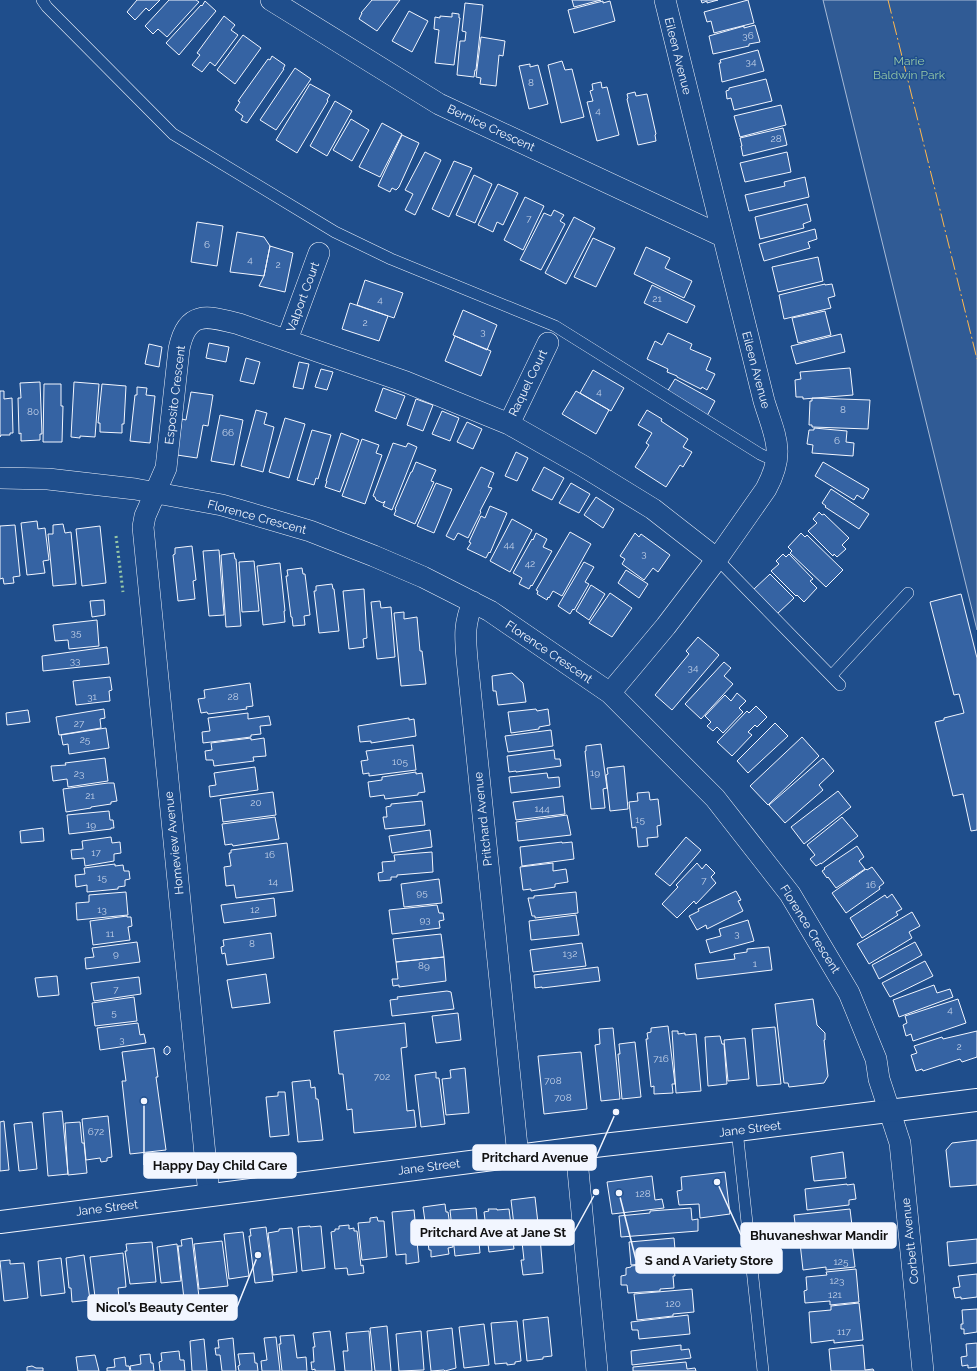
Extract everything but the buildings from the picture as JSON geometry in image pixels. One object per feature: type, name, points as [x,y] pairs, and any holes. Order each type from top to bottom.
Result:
[{"type":"main road","name":"Jane Street","points":[[0,1222],[518,1156],[890,1112],[977,1100]]},
{"type":"street","name":"Bernice Crescent","points":[[271,0],[439,104],[722,236]]},
{"type":"street","name":"Eileen Avenue","points":[[610,693],[666,626],[717,559],[772,480],[778,454],[777,442],[764,401],[722,236],[665,0]]},
{"type":"street","name":"Valport Court","points":[[287,340],[319,253]]},
{"type":"street","name":"Esposito Crescent","points":[[154,493],[166,468],[181,338],[190,323],[197,319],[215,318],[239,324],[287,340],[406,382],[509,424],[583,466],[653,509],[717,559]]},
{"type":"street","name":"Raquel Court","points":[[509,424],[548,343]]},
{"type":"street","name":"Florence Crescent","points":[[0,478],[48,479],[93,483],[154,493],[222,505],[310,531],[423,577],[490,611],[610,693],[715,798],[790,894],[849,993],[876,1059],[879,1079],[890,1112]]},
{"type":"street","name":"Homeview Avenue","points":[[154,493],[145,516],[143,527],[209,1195]]},
{"type":"street","name":"Pritchard Avenue","points":[[473,602],[467,617],[467,659],[518,1156]]},
{"type":"street","name":"Corbett Avenue","points":[[890,1112],[900,1143],[923,1371]]},
{"type":"street","points":[[576,1149],[597,1371]]},
{"type":"lane","points":[[42,0],[47,7],[173,134],[335,232],[391,259],[555,326],[760,454],[777,462]]},
{"type":"lane","points":[[717,559],[832,675],[840,685]]},
{"type":"lane","points":[[832,675],[908,593]]},
{"type":"lane","points":[[737,1130],[762,1371]]},
{"type":"green space","name":"Marie Baldwin Park","points":[[823,0],[977,0],[977,630]]},
{"type":"hedge","points":[[116,536],[123,592]]},
{"type":"power","points":[[888,0],[977,359]]},
{"type":"place","name":"Happy Day Child Care","points":[[144,1101]]},
{"type":"place","name":"Pritchard Avenue","points":[[616,1112]]},
{"type":"place","name":"Bhuvaneshwar Mandir","points":[[717,1182]]},
{"type":"place","name":"Pritchard Ave at Jane St","points":[[596,1192]]},
{"type":"place","name":"S and A Variety Store","points":[[619,1193]]},
{"type":"place","name":"Nicol’s Beauty Center","points":[[258,1255]]}]
